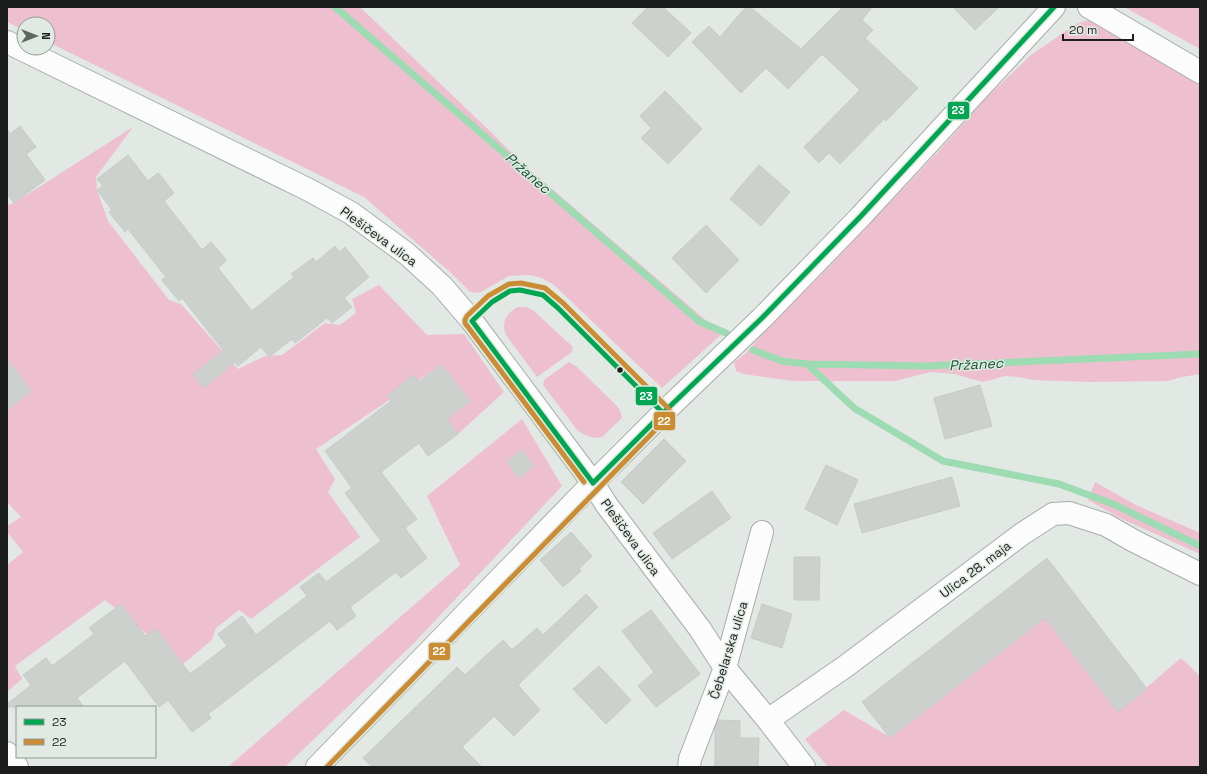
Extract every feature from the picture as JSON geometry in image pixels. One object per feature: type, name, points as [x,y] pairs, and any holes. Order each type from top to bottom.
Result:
[{"type":"street","points":[[317,767],[663,413],[762,318],[861,216],[1054,7]]},
{"type":"street","points":[[1089,7],[1200,72]]},
{"type":"street","name":"Plešičeva ulica","points":[[7,42],[309,190],[351,213],[407,254],[442,286],[472,321],[700,630],[725,668],[804,767]]},
{"type":"street","name":"Ulica 28. maja","points":[[768,720],[846,666],[1022,534],[1053,514],[1069,512],[1106,525],[1134,541],[1200,574]]},
{"type":"street","name":"Čebelarska ulica","points":[[689,767],[690,758],[725,668],[762,532]]},
{"type":"street","points":[[7,753],[17,767]]},
{"type":"shaded area","points":[[7,7],[360,7],[524,165],[722,334],[662,388],[554,285],[542,278],[530,275],[509,276],[481,292],[474,293],[469,291],[451,273],[364,197],[56,46],[56,16],[16,16],[16,26],[7,22]]},
{"type":"shaded area","points":[[1124,7],[1200,7],[1200,49]]},
{"type":"shaded area","points":[[1092,19],[1200,79],[1200,374],[1167,381],[1090,382],[1034,380],[1005,376],[983,382],[954,374],[931,372],[895,381],[793,381],[743,374],[736,371],[734,362],[745,354],[776,319],[821,275],[937,153],[988,96],[1031,55],[1076,24]]},
{"type":"shaded area","points":[[133,127],[96,177],[97,190],[108,221],[169,300],[181,304],[238,369],[265,356],[282,355],[325,323],[340,325],[356,313],[352,299],[379,285],[427,335],[464,334],[504,392],[458,434],[447,419],[470,401],[442,365],[316,449],[335,479],[328,492],[360,537],[251,619],[239,610],[216,628],[212,640],[183,664],[105,600],[15,666],[22,679],[7,692],[7,565],[23,552],[7,532],[7,526],[21,517],[7,502],[7,410],[31,391],[9,362],[7,363],[7,205],[14,203]]},
{"type":"shaded area","points":[[518,307],[526,307],[534,311],[573,347],[572,352],[537,377],[506,335],[504,322],[510,312]]},
{"type":"shaded area","points":[[569,362],[576,366],[617,406],[621,413],[622,418],[602,437],[595,438],[587,436],[578,431],[543,385],[544,380]]},
{"type":"shaded area","points":[[522,419],[562,486],[414,643],[285,767],[228,767],[460,565],[427,496]]},
{"type":"shaded area","points":[[1095,482],[1136,505],[1200,533],[1200,554],[1120,518],[1088,500]]},
{"type":"shaded area","points":[[1045,618],[1118,712],[1181,658],[1200,676],[1200,767],[828,767],[805,739],[844,710],[890,737]]},
{"type":"building","points":[[648,7],[663,7],[691,33],[668,57],[632,23]]},
{"type":"building","points":[[746,7],[750,7],[801,49],[843,7],[872,7],[862,20],[873,30],[865,38],[918,88],[886,121],[884,119],[840,164],[829,153],[819,163],[804,147],[860,90],[822,54],[788,89],[766,68],[741,93],[692,42],[709,26],[720,37]]},
{"type":"building","points":[[953,7],[999,7],[975,30]]},
{"type":"building","points":[[665,91],[702,129],[668,164],[641,138],[651,128],[640,116]]},
{"type":"building","points":[[20,126],[36,147],[26,154],[45,180],[14,203],[7,194],[7,129],[10,134]]},
{"type":"building","points":[[128,155],[148,181],[158,173],[161,176],[174,193],[164,201],[202,250],[211,242],[224,257],[226,261],[218,268],[252,311],[294,277],[291,274],[313,258],[316,262],[335,246],[340,252],[345,247],[369,277],[344,298],[352,307],[332,323],[327,318],[295,343],[292,339],[269,357],[261,347],[238,366],[235,362],[204,388],[193,375],[223,350],[182,298],[179,301],[165,284],[162,280],[166,277],[128,229],[125,232],[109,212],[112,210],[97,190],[103,186],[97,179]]},
{"type":"building","points":[[759,165],[790,192],[761,226],[730,199]]},
{"type":"building","points":[[706,225],[739,260],[706,293],[672,258]]},
{"type":"building","points":[[7,359],[31,391],[7,410]]},
{"type":"building","points":[[442,365],[470,401],[447,419],[458,434],[428,456],[419,443],[381,472],[417,519],[405,528],[427,558],[401,578],[396,572],[350,607],[356,616],[337,630],[330,621],[208,714],[211,718],[192,732],[168,700],[159,707],[125,661],[77,698],[83,706],[7,707],[7,704],[31,685],[23,675],[46,658],[52,666],[94,634],[89,628],[121,604],[145,636],[156,628],[190,674],[227,646],[218,634],[242,616],[256,635],[307,596],[300,587],[319,573],[326,582],[381,541],[345,493],[352,488],[325,451],[391,401],[387,396],[413,375],[419,382]]},
{"type":"building","points":[[980,385],[992,426],[945,439],[934,398]]},
{"type":"building","points":[[664,439],[686,461],[643,504],[621,482]]},
{"type":"building","points":[[522,450],[534,466],[519,478],[507,462]]},
{"type":"building","points":[[826,465],[858,480],[837,525],[805,509]]},
{"type":"building","points":[[952,477],[960,506],[862,533],[854,504]]},
{"type":"building","points":[[712,491],[731,518],[672,559],[653,533]]},
{"type":"building","points":[[571,532],[592,556],[579,569],[581,571],[563,587],[540,560]]},
{"type":"building","points":[[794,557],[820,557],[819,600],[794,600]]},
{"type":"building","points":[[1047,558],[1147,689],[1118,712],[1045,618],[890,738],[862,702]]},
{"type":"building","points":[[586,594],[598,607],[518,685],[540,710],[514,736],[494,716],[462,747],[482,767],[372,767],[363,758],[457,667],[465,675],[503,640],[512,650],[537,628],[543,635]]},
{"type":"building","points":[[762,604],[792,614],[782,648],[751,638]]},
{"type":"building","points":[[651,610],[700,674],[656,707],[638,686],[654,672],[622,631]]},
{"type":"building","points":[[599,666],[631,700],[606,724],[573,689]]},
{"type":"building","points":[[718,720],[740,721],[740,738],[759,738],[758,767],[715,767],[715,728]]},
{"type":"waterway","name":"Pržanec","points":[[335,7],[700,322],[726,333]]},
{"type":"waterway","name":"Pržanec","points":[[753,350],[782,361],[807,364],[926,366],[1200,354]]},
{"type":"waterway","points":[[807,364],[854,408],[943,461],[1059,484],[1113,504],[1200,546]]},
{"type":"transit line","name":"23","points":[[663,413],[762,318],[861,216],[1054,7]]},
{"type":"transit line","name":"22","points":[[327,767],[669,416],[670,412],[668,408],[563,303],[545,288],[521,283],[509,284],[488,296],[467,316],[465,323],[584,482]]},
{"type":"transit line","name":"23","points":[[520,290],[543,295],[558,308],[663,413],[593,483],[472,321],[492,302],[510,291],[520,290]]}]
